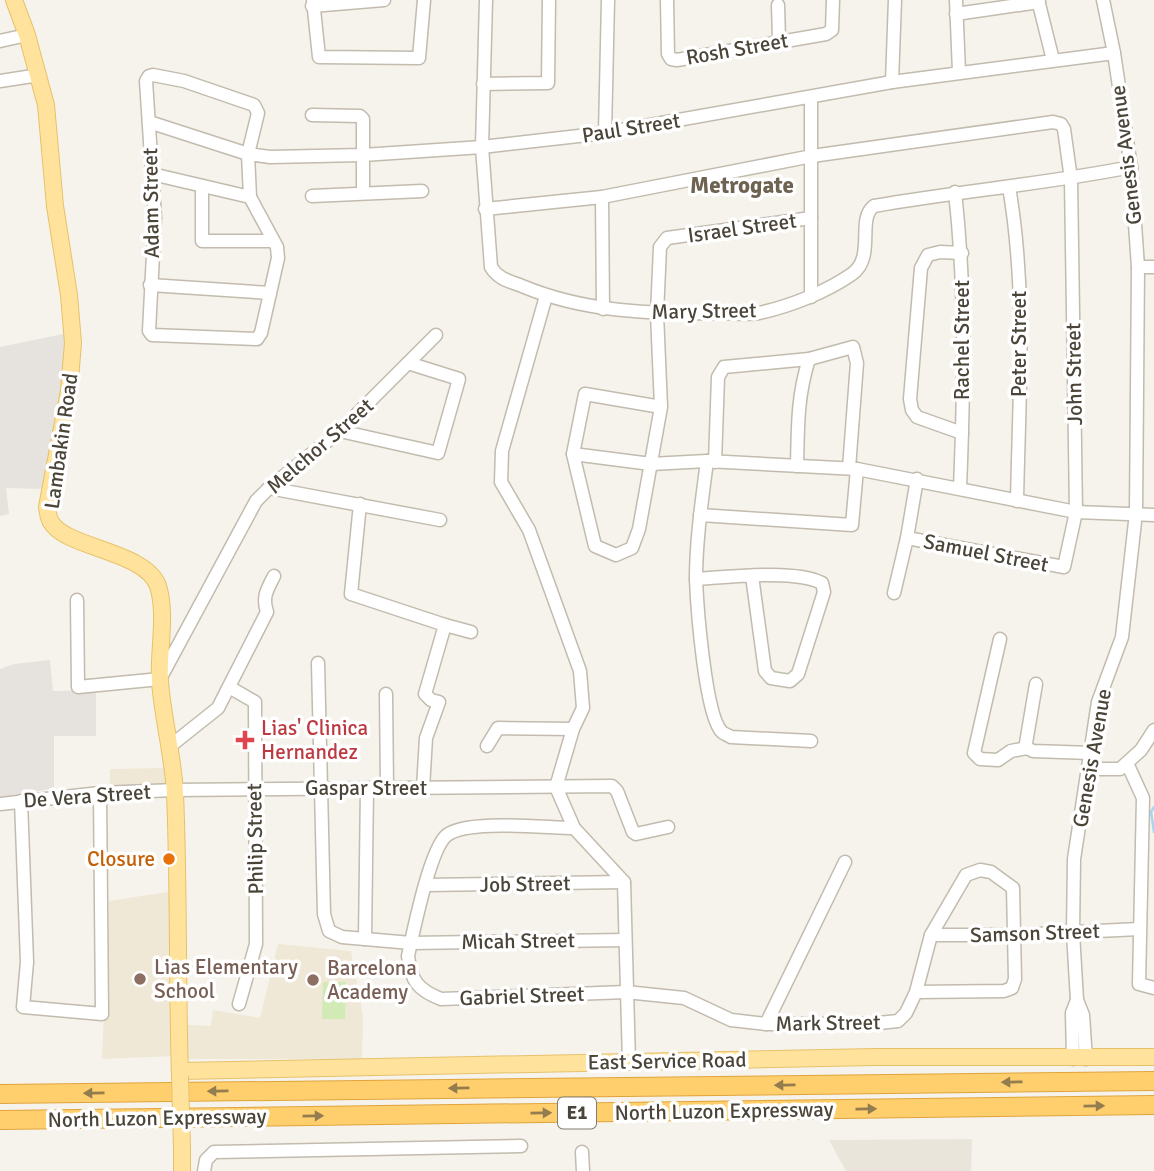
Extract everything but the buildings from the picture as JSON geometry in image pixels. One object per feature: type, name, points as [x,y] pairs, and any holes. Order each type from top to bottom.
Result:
[{"type":"highway","name":"North Luzon Expressway","points":[[4,1092],[1154,1081]]},
{"type":"highway","name":"North Luzon Expressway","points":[[0,1120],[1154,1105]]},
{"type":"main road","name":"Lambakin Road","points":[[14,0],[46,105],[55,206],[69,295],[73,343],[69,391],[47,507],[51,522],[62,533],[138,565],[155,579],[160,595],[160,679],[175,790],[182,1171]]},
{"type":"main road","name":"East Service Road","points":[[180,1073],[875,1057],[1154,1057]]},
{"type":"street","points":[[384,0],[313,3],[319,57],[419,58],[424,0]]},
{"type":"street","name":"Mary Street","points":[[486,0],[482,147],[491,267],[495,274],[546,296],[603,309],[657,314],[758,313],[811,297],[855,272],[862,262],[866,246],[867,217],[869,209],[874,205],[955,192],[1071,179],[1131,167]]},
{"type":"street","points":[[483,83],[548,83],[549,0]]},
{"type":"street","points":[[605,133],[608,0]]},
{"type":"street","name":"Rosh Street","points":[[667,0],[668,54],[671,59],[677,60],[826,33],[832,30],[833,0]]},
{"type":"street","points":[[892,82],[895,0]]},
{"type":"street","points":[[956,0],[959,72]]},
{"type":"street","name":"Genesis Avenue","points":[[1080,1059],[1083,1015],[1077,1000],[1073,933],[1074,859],[1098,702],[1122,637],[1136,513],[1138,267],[1131,167],[1103,0]]},
{"type":"street","points":[[956,14],[1039,1],[1053,60]]},
{"type":"street","points":[[778,5],[779,40]]},
{"type":"street","points":[[0,41],[27,36]]},
{"type":"street","name":"Paul Street","points":[[149,122],[248,154],[270,158],[482,147],[605,133],[892,82],[1114,53]]},
{"type":"street","points":[[0,81],[39,75]]},
{"type":"street","name":"Adam Street","points":[[248,154],[258,113],[254,105],[184,81],[149,76],[146,81],[155,217],[149,331],[152,335],[257,339],[260,337],[270,293]]},
{"type":"street","points":[[811,97],[811,297]]},
{"type":"street","points":[[312,114],[360,116],[365,125],[363,193]]},
{"type":"street","name":"John Street","points":[[812,156],[1053,122],[1061,124],[1065,129],[1071,179],[1076,512],[1064,567]]},
{"type":"street","points":[[150,285],[270,293],[278,258],[276,247],[250,197],[248,154]]},
{"type":"street","points":[[485,209],[602,197],[812,156]]},
{"type":"street","points":[[152,174],[250,197]]},
{"type":"street","points":[[202,186],[202,241],[272,241]]},
{"type":"street","name":"Peter Street","points":[[1009,187],[1017,233],[1021,312],[1017,501]]},
{"type":"street","points":[[312,196],[422,191]]},
{"type":"street","name":"Rachel Street","points":[[955,192],[962,253],[960,488]]},
{"type":"street","points":[[602,197],[603,309]]},
{"type":"street","name":"Israel Street","points":[[573,454],[595,546],[616,555],[632,548],[639,529],[661,407],[657,314],[660,247],[667,238],[811,218]]},
{"type":"street","points":[[962,253],[940,252],[928,255],[921,268],[910,399],[912,410],[917,417],[962,433]]},
{"type":"street","points":[[1138,267],[1154,267]]},
{"type":"street","points":[[546,296],[502,451],[501,482],[529,530],[580,671],[583,708],[573,729],[556,787],[574,828],[624,882],[629,1062]]},
{"type":"street","name":"Melchor Street","points":[[160,679],[256,501],[340,431],[436,335]]},
{"type":"street","points":[[700,515],[852,525],[857,363],[853,347],[809,359],[724,367],[720,371],[711,462],[700,515],[696,579],[705,677],[716,723],[721,732],[731,737],[811,741]]},
{"type":"street","points":[[797,466],[800,387],[809,359]]},
{"type":"street","points":[[340,431],[438,453],[459,379],[408,363]]},
{"type":"street","points":[[661,407],[585,394],[573,454],[650,464],[711,462],[853,468],[1076,512],[1154,515]]},
{"type":"street","points":[[894,593],[917,480]]},
{"type":"street","points":[[269,488],[440,520]]},
{"type":"street","points":[[360,504],[351,594],[471,632]]},
{"type":"street","name":"Samuel Street","points":[[907,538],[1064,567]]},
{"type":"street","points":[[169,747],[218,708],[267,612],[265,593],[274,576]]},
{"type":"street","points":[[696,579],[752,576],[812,578],[822,583],[824,592],[798,674],[790,681],[771,678],[765,671],[752,576]]},
{"type":"street","points":[[77,600],[78,687],[160,679]]},
{"type":"street","points":[[424,788],[426,738],[439,702],[425,694],[445,625]]},
{"type":"street","points":[[1000,639],[974,753],[980,759],[998,760],[1011,751],[1027,748],[1033,751],[1091,753]]},
{"type":"street","points":[[318,663],[322,788]]},
{"type":"street","points":[[1027,748],[1036,684]]},
{"type":"street","name":"Philip Street","points":[[229,687],[255,702],[256,944],[239,1004]]},
{"type":"street","points":[[386,694],[387,788]]},
{"type":"street","points":[[487,746],[498,729],[573,729]]},
{"type":"street","points":[[1089,769],[1120,769],[1141,750],[1154,730]]},
{"type":"street","points":[[1127,763],[1143,798],[1139,984],[1154,988]]},
{"type":"street","name":"Gaspar Street","points":[[175,790],[612,786],[617,791],[633,832],[636,834],[668,827]]},
{"type":"street","name":"Micah Street","points":[[322,788],[324,914],[329,931],[342,937],[411,943],[625,940]]},
{"type":"street","points":[[365,939],[367,788]]},
{"type":"street","name":"De Vera Street","points":[[0,804],[100,793],[175,790]]},
{"type":"street","points":[[21,801],[27,962],[23,1007],[102,1014],[100,793]]},
{"type":"street","name":"Gabriel Street","points":[[574,828],[469,826],[447,835],[435,852],[426,885],[408,956],[410,974],[424,992],[441,999],[626,992]]},
{"type":"street","points":[[766,1024],[845,862]]},
{"type":"street","name":"Mark Street","points":[[626,992],[684,998],[731,1020],[766,1024],[869,1024],[898,1020],[906,1013],[916,992],[931,935],[966,875],[979,870],[991,872],[1013,888],[1014,935]]},
{"type":"street","name":"Job Street","points":[[426,885],[624,882]]},
{"type":"street","name":"Samson Street","points":[[931,935],[1014,935],[1139,929]]},
{"type":"street","points":[[916,992],[1012,988],[1015,979],[1014,935]]},
{"type":"street","points":[[204,1171],[206,1160],[214,1152],[521,1146]]},
{"type":"street","points":[[582,1152],[583,1171]]},
{"type":"shaded area","points":[[68,333],[65,375],[43,489],[6,488],[9,514],[0,516],[0,347]]},
{"type":"shaded area","points":[[50,660],[53,691],[96,690],[96,736],[54,736],[54,788],[0,799],[0,669],[14,664]]},
{"type":"shaded area","points":[[165,768],[166,785],[110,788],[110,769]]},
{"type":"shaded area","name":"Lias Elementary School","points":[[174,891],[175,1056],[102,1059],[109,901]]},
{"type":"shaded area","name":"Barcelona Academy","points":[[278,944],[351,951],[363,1016],[362,1059],[187,1059],[188,1025],[211,1026],[213,1010],[260,1018]]},
{"type":"shaded area","points":[[972,1139],[971,1171],[846,1171],[829,1140]]},
{"type":"green space","points":[[323,982],[346,982],[345,1019],[322,1019]]},
{"type":"waterway","points":[[1154,807],[1151,812],[1154,832]]},
{"type":"place","name":"Lias' Clinica Hernandez","points":[[245,740]]},
{"type":"place","name":"Closure","points":[[169,859]]},
{"type":"place","name":"Lias Elementary School","points":[[140,979]]},
{"type":"place","name":"Barcelona Academy","points":[[313,980]]},
{"type":"district","name":"Metrogate","points":[[742,185]]}]
